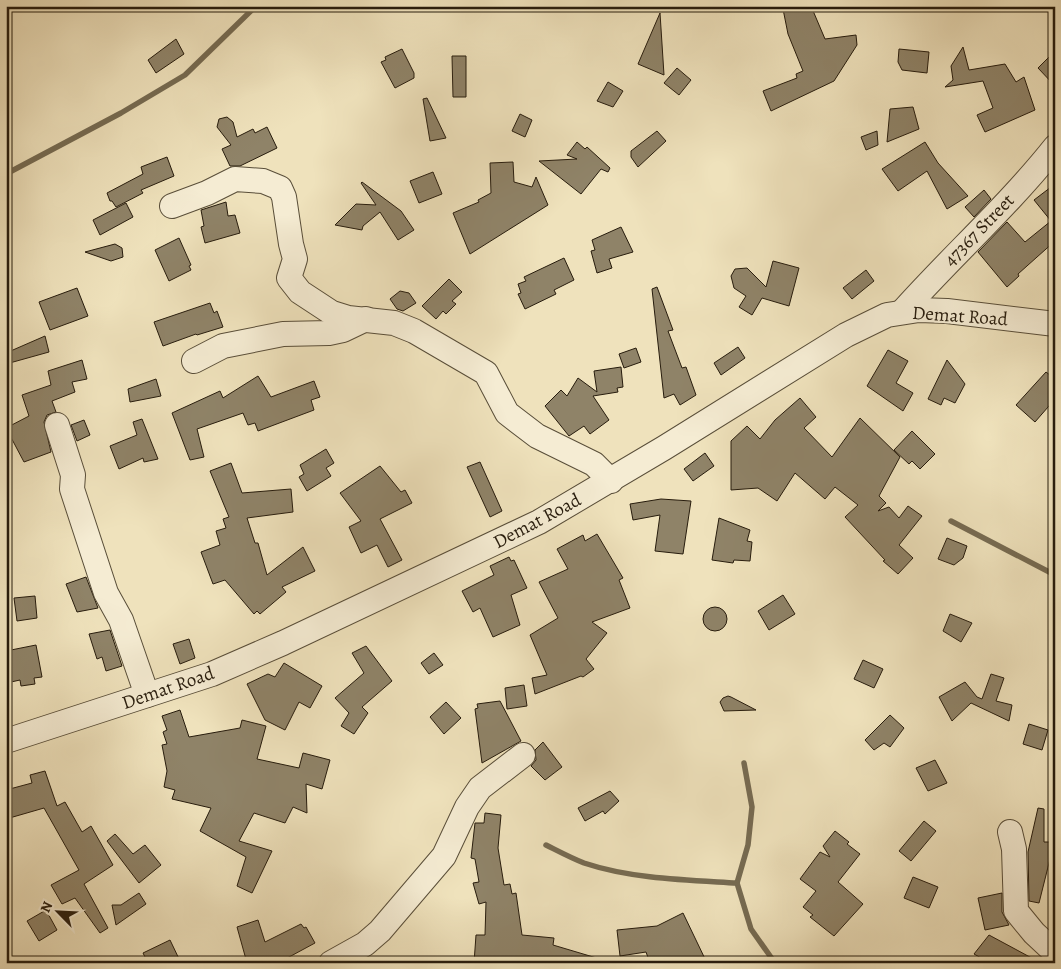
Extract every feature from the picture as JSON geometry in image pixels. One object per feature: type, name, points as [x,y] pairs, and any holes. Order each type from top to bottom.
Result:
[{"type":"street","name":"47367 Street","points":[[902,312],[946,263],[988,222],[1055,147]]},
{"type":"street","points":[[172,206],[207,193],[235,179],[249,179],[273,184],[280,188],[284,197],[296,259],[289,278],[314,303],[332,313],[348,318],[394,324],[414,331],[486,373],[507,413],[537,436],[594,464],[611,481]]},
{"type":"street","name":"Demat Road","points":[[6,742],[212,674],[283,643],[539,522],[611,481],[846,335],[887,315],[919,310],[946,311],[1055,324]]},
{"type":"street","points":[[194,361],[223,346],[283,334],[329,334],[343,330],[366,319]]},
{"type":"street","points":[[57,425],[73,475],[72,489],[106,593],[121,620],[147,696]]},
{"type":"street","points":[[331,963],[365,944],[380,931],[444,856],[467,807],[480,788],[522,755]]},
{"type":"street","points":[[1010,832],[1014,849],[1016,911],[1034,933],[1055,949]]},
{"type":"building","points":[[794,6],[811,6],[825,39],[856,35],[857,45],[834,81],[771,111],[763,91],[797,78],[796,74],[803,71],[788,34],[783,9]]},
{"type":"building","points":[[660,13],[664,75],[638,64]]},
{"type":"building","points":[[176,39],[184,54],[156,73],[148,60]]},
{"type":"building","points":[[963,47],[969,70],[1005,64],[1016,82],[1024,77],[1035,110],[985,132],[977,115],[993,108],[983,81],[945,87],[953,80],[951,66]]},
{"type":"building","points":[[402,49],[414,73],[414,78],[395,88],[381,62],[386,60],[385,57]]},
{"type":"building","points":[[899,49],[929,52],[927,73],[902,70],[898,62]]},
{"type":"building","points":[[1055,51],[1055,86],[1038,68]]},
{"type":"building","points":[[452,56],[466,56],[466,97],[453,97]]},
{"type":"building","points":[[677,68],[691,80],[679,95],[664,83]]},
{"type":"building","points":[[608,82],[623,91],[613,107],[597,101]]},
{"type":"building","points":[[427,98],[446,138],[430,141],[423,99]]},
{"type":"building","points":[[913,107],[919,129],[887,142],[890,109]]},
{"type":"building","points":[[520,114],[532,120],[525,137],[512,131]]},
{"type":"building","points":[[227,117],[233,122],[237,137],[253,129],[255,133],[267,127],[277,148],[240,166],[230,166],[222,149],[231,145],[217,127],[219,119]]},
{"type":"building","points":[[657,131],[666,141],[638,167],[631,157],[631,151]]},
{"type":"building","points":[[877,131],[878,145],[866,150],[861,137]]},
{"type":"building","points":[[577,142],[585,149],[587,147],[610,168],[608,172],[601,169],[581,194],[539,161],[577,159],[567,155]]},
{"type":"building","points":[[925,142],[938,163],[968,196],[947,209],[927,171],[898,191],[882,169]]},
{"type":"building","points":[[167,157],[174,176],[141,190],[143,193],[116,207],[110,201],[107,193],[143,174],[141,167]]},
{"type":"building","points":[[513,162],[514,182],[532,187],[536,177],[548,205],[470,254],[453,213],[479,202],[478,200],[491,193],[490,163]]},
{"type":"building","points":[[433,172],[442,194],[419,203],[410,181]]},
{"type":"building","points":[[362,182],[401,211],[414,230],[398,240],[380,212],[363,226],[362,230],[335,225],[356,204],[376,205]]},
{"type":"building","points":[[1055,184],[1055,241],[1018,274],[1019,276],[1007,287],[978,252],[1007,222],[1025,242],[1051,221],[1034,200]]},
{"type":"building","points":[[984,190],[991,199],[974,217],[965,207]]},
{"type":"building","points":[[226,202],[228,216],[235,215],[240,233],[205,243],[201,227],[204,226],[201,210]]},
{"type":"building","points":[[126,203],[133,217],[100,235],[93,220]]},
{"type":"building","points":[[621,227],[633,252],[609,259],[612,268],[597,273],[591,251],[595,250],[592,240]]},
{"type":"building","points":[[179,238],[191,265],[189,266],[191,270],[169,281],[155,250]]},
{"type":"building","points":[[115,244],[122,248],[123,257],[111,261],[85,252]]},
{"type":"building","points":[[564,258],[574,280],[554,290],[556,294],[525,309],[518,294],[521,293],[518,284],[526,281],[524,277]]},
{"type":"building","points":[[773,261],[799,268],[789,306],[762,298],[752,315],[739,307],[746,296],[734,288],[731,276],[735,269],[747,268],[766,287]]},
{"type":"building","points":[[866,270],[874,281],[852,299],[843,288]]},
{"type":"building","points":[[449,279],[462,292],[452,301],[456,304],[446,314],[443,311],[436,319],[422,306]]},
{"type":"building","points":[[657,287],[673,330],[668,331],[682,368],[686,367],[696,395],[680,405],[674,394],[664,398],[652,289]]},
{"type":"building","points":[[77,288],[88,316],[50,330],[39,302]]},
{"type":"building","points":[[400,291],[409,293],[416,303],[403,311],[397,309],[390,299]]},
{"type":"building","points":[[210,303],[214,313],[217,311],[223,327],[163,346],[154,322]]},
{"type":"building","points":[[45,336],[49,352],[6,364],[6,353]]},
{"type":"building","points":[[738,347],[745,358],[721,375],[714,363]]},
{"type":"building","points":[[636,348],[641,362],[624,368],[619,354]]},
{"type":"building","points":[[888,350],[908,361],[896,383],[913,393],[903,411],[867,386]]},
{"type":"building","points":[[82,360],[87,379],[72,382],[75,392],[52,401],[56,412],[47,415],[44,422],[51,452],[24,462],[6,428],[29,416],[22,395],[51,385],[48,371]]},
{"type":"building","points":[[947,360],[965,384],[955,403],[944,398],[941,405],[928,399]]},
{"type":"building","points":[[621,367],[623,387],[617,388],[618,392],[593,396],[609,420],[590,434],[584,426],[569,436],[545,406],[561,390],[567,396],[578,378],[597,392],[594,371]]},
{"type":"building","points":[[1046,372],[1055,379],[1055,399],[1035,422],[1016,405]]},
{"type":"building","points":[[258,376],[271,397],[314,381],[320,397],[311,400],[314,410],[258,431],[255,423],[248,425],[243,413],[197,429],[204,457],[190,460],[172,413],[220,391],[223,398]]},
{"type":"building","points":[[156,379],[161,396],[130,402],[128,389]]},
{"type":"building","points":[[800,398],[816,417],[804,428],[832,457],[860,418],[900,457],[879,496],[886,503],[878,511],[889,507],[899,518],[908,506],[922,516],[899,545],[913,558],[898,574],[883,561],[885,560],[845,517],[858,505],[835,487],[825,499],[795,473],[777,501],[758,488],[731,490],[731,441],[747,426],[760,439],[775,420]]},
{"type":"building","points":[[142,419],[158,459],[144,462],[143,458],[119,469],[110,446],[137,435],[133,422]]},
{"type":"building","points":[[84,420],[90,435],[77,441],[71,425]]},
{"type":"building","points":[[912,431],[935,454],[920,469],[912,461],[909,464],[894,450]]},
{"type":"building","points":[[326,449],[334,463],[326,468],[331,476],[307,491],[299,477],[304,474],[300,465]]},
{"type":"building","points":[[705,453],[714,466],[693,481],[684,469]]},
{"type":"building","points":[[480,462],[502,511],[490,517],[467,467]]},
{"type":"building","points":[[231,463],[242,493],[291,489],[293,512],[247,518],[255,543],[258,543],[267,575],[303,547],[315,571],[282,587],[286,592],[260,614],[257,611],[254,614],[225,580],[213,584],[201,552],[220,545],[216,531],[226,528],[223,519],[229,517],[210,471]]},
{"type":"building","points":[[380,466],[401,492],[405,490],[412,503],[380,519],[402,560],[388,567],[377,545],[361,553],[349,527],[361,521],[340,493]]},
{"type":"building","points":[[661,499],[691,501],[683,554],[655,551],[660,515],[633,520],[630,504]]},
{"type":"building","points":[[719,518],[750,530],[747,541],[752,542],[750,561],[734,560],[733,563],[712,560]]},
{"type":"building","points":[[597,534],[623,578],[619,580],[630,608],[592,622],[607,633],[586,659],[594,669],[583,677],[581,676],[535,694],[532,678],[547,675],[530,635],[558,618],[539,582],[568,569],[557,549],[583,535],[585,541]]},
{"type":"building","points":[[947,538],[967,546],[963,558],[954,565],[938,559]]},
{"type":"building","points":[[509,557],[511,561],[514,560],[527,588],[511,595],[520,625],[493,637],[480,608],[473,612],[462,591],[494,575],[490,566]]},
{"type":"building","points":[[86,577],[98,608],[77,612],[66,584]]},
{"type":"building","points":[[783,595],[795,614],[769,630],[758,611]]},
{"type":"building","points":[[35,596],[37,618],[17,621],[14,598]]},
{"type":"building","points":[[715,607],[724,610],[727,619],[724,628],[715,631],[706,628],[703,619],[706,610]]},
{"type":"building","points":[[950,614],[972,623],[961,642],[943,631]]},
{"type":"building","points":[[110,630],[122,666],[106,671],[102,657],[97,659],[89,634]]},
{"type":"building","points":[[189,639],[195,658],[180,664],[173,644]]},
{"type":"building","points":[[36,645],[42,677],[34,678],[35,684],[21,686],[20,680],[11,682],[6,651]]},
{"type":"building","points":[[366,646],[392,681],[362,707],[368,713],[354,734],[341,726],[349,713],[335,698],[364,673],[352,653]]},
{"type":"building","points":[[434,653],[443,665],[429,674],[421,663]]},
{"type":"building","points":[[863,660],[883,669],[874,688],[854,679]]},
{"type":"building","points":[[284,663],[322,686],[310,708],[299,702],[285,730],[265,720],[247,684],[268,674],[275,677]]},
{"type":"building","points":[[991,674],[1004,678],[996,701],[1012,705],[1009,721],[971,703],[952,721],[939,697],[965,682],[977,697],[982,699]]},
{"type":"building","points":[[524,685],[527,706],[507,709],[505,688]]},
{"type":"building","points":[[728,696],[756,710],[724,711],[720,702]]},
{"type":"building","points":[[500,701],[521,741],[482,763],[475,709],[478,708],[477,704]]},
{"type":"building","points":[[446,702],[461,718],[444,734],[430,717]]},
{"type":"building","points":[[180,710],[189,737],[240,728],[242,720],[266,726],[257,759],[299,768],[303,753],[330,760],[322,789],[306,784],[307,813],[293,807],[285,823],[254,813],[239,841],[272,851],[252,893],[237,886],[246,857],[200,831],[211,808],[172,799],[175,790],[164,787],[167,771],[162,745],[167,744],[163,732],[167,730],[162,716]]},
{"type":"building","points":[[890,715],[904,728],[890,747],[884,743],[874,750],[865,740]]},
{"type":"building","points":[[1029,724],[1048,730],[1042,750],[1023,744]]},
{"type":"building","points":[[543,742],[562,767],[545,780],[531,766],[536,760],[535,750]]},
{"type":"building","points":[[935,760],[947,783],[928,791],[916,768]]},
{"type":"building","points":[[45,771],[57,806],[65,802],[82,832],[91,826],[113,865],[84,884],[108,928],[100,933],[75,898],[62,904],[51,885],[79,870],[44,808],[6,819],[6,790],[32,783],[30,775]]},
{"type":"building","points":[[610,791],[619,801],[605,814],[603,811],[585,821],[578,808]]},
{"type":"building","points":[[1038,808],[1044,809],[1044,842],[1050,842],[1050,859],[1039,903],[1029,901],[1028,852]]},
{"type":"building","points":[[485,813],[501,815],[498,848],[504,885],[510,884],[512,894],[516,893],[522,935],[554,938],[553,945],[600,959],[600,963],[474,963],[476,935],[485,935],[486,902],[479,904],[473,883],[479,882],[475,859],[471,858],[475,823],[484,823]]},
{"type":"building","points":[[924,821],[936,831],[911,861],[899,851]]},
{"type":"building","points":[[835,831],[860,854],[838,882],[863,904],[834,936],[810,917],[813,915],[803,907],[816,891],[800,879],[820,852],[830,857],[823,846]]},
{"type":"building","points":[[115,834],[133,854],[145,845],[161,865],[139,883],[107,841]]},
{"type":"building","points":[[913,877],[938,887],[929,908],[904,898]]},
{"type":"building","points":[[139,893],[146,904],[116,925],[112,905],[121,905]]},
{"type":"building","points":[[1002,893],[1002,912],[1009,925],[985,930],[978,898]]},
{"type":"building","points":[[46,910],[57,930],[39,941],[27,921]]},
{"type":"building","points":[[683,913],[707,963],[650,963],[646,952],[620,956],[617,930],[657,926]]},
{"type":"building","points":[[258,920],[265,942],[301,924],[304,928],[306,927],[315,943],[278,963],[247,963],[237,927]]},
{"type":"building","points":[[989,935],[1041,963],[990,963],[974,954]]},
{"type":"building","points":[[170,940],[181,963],[148,963],[143,953]]},
{"type":"waterway","points":[[6,174],[121,113],[185,75],[256,6]]},
{"type":"waterway","points":[[951,521],[1055,575]]},
{"type":"waterway","points":[[744,763],[752,807],[748,845],[737,883],[751,929],[775,963]]},
{"type":"waterway","points":[[546,845],[584,863],[640,876],[737,883]]}]
